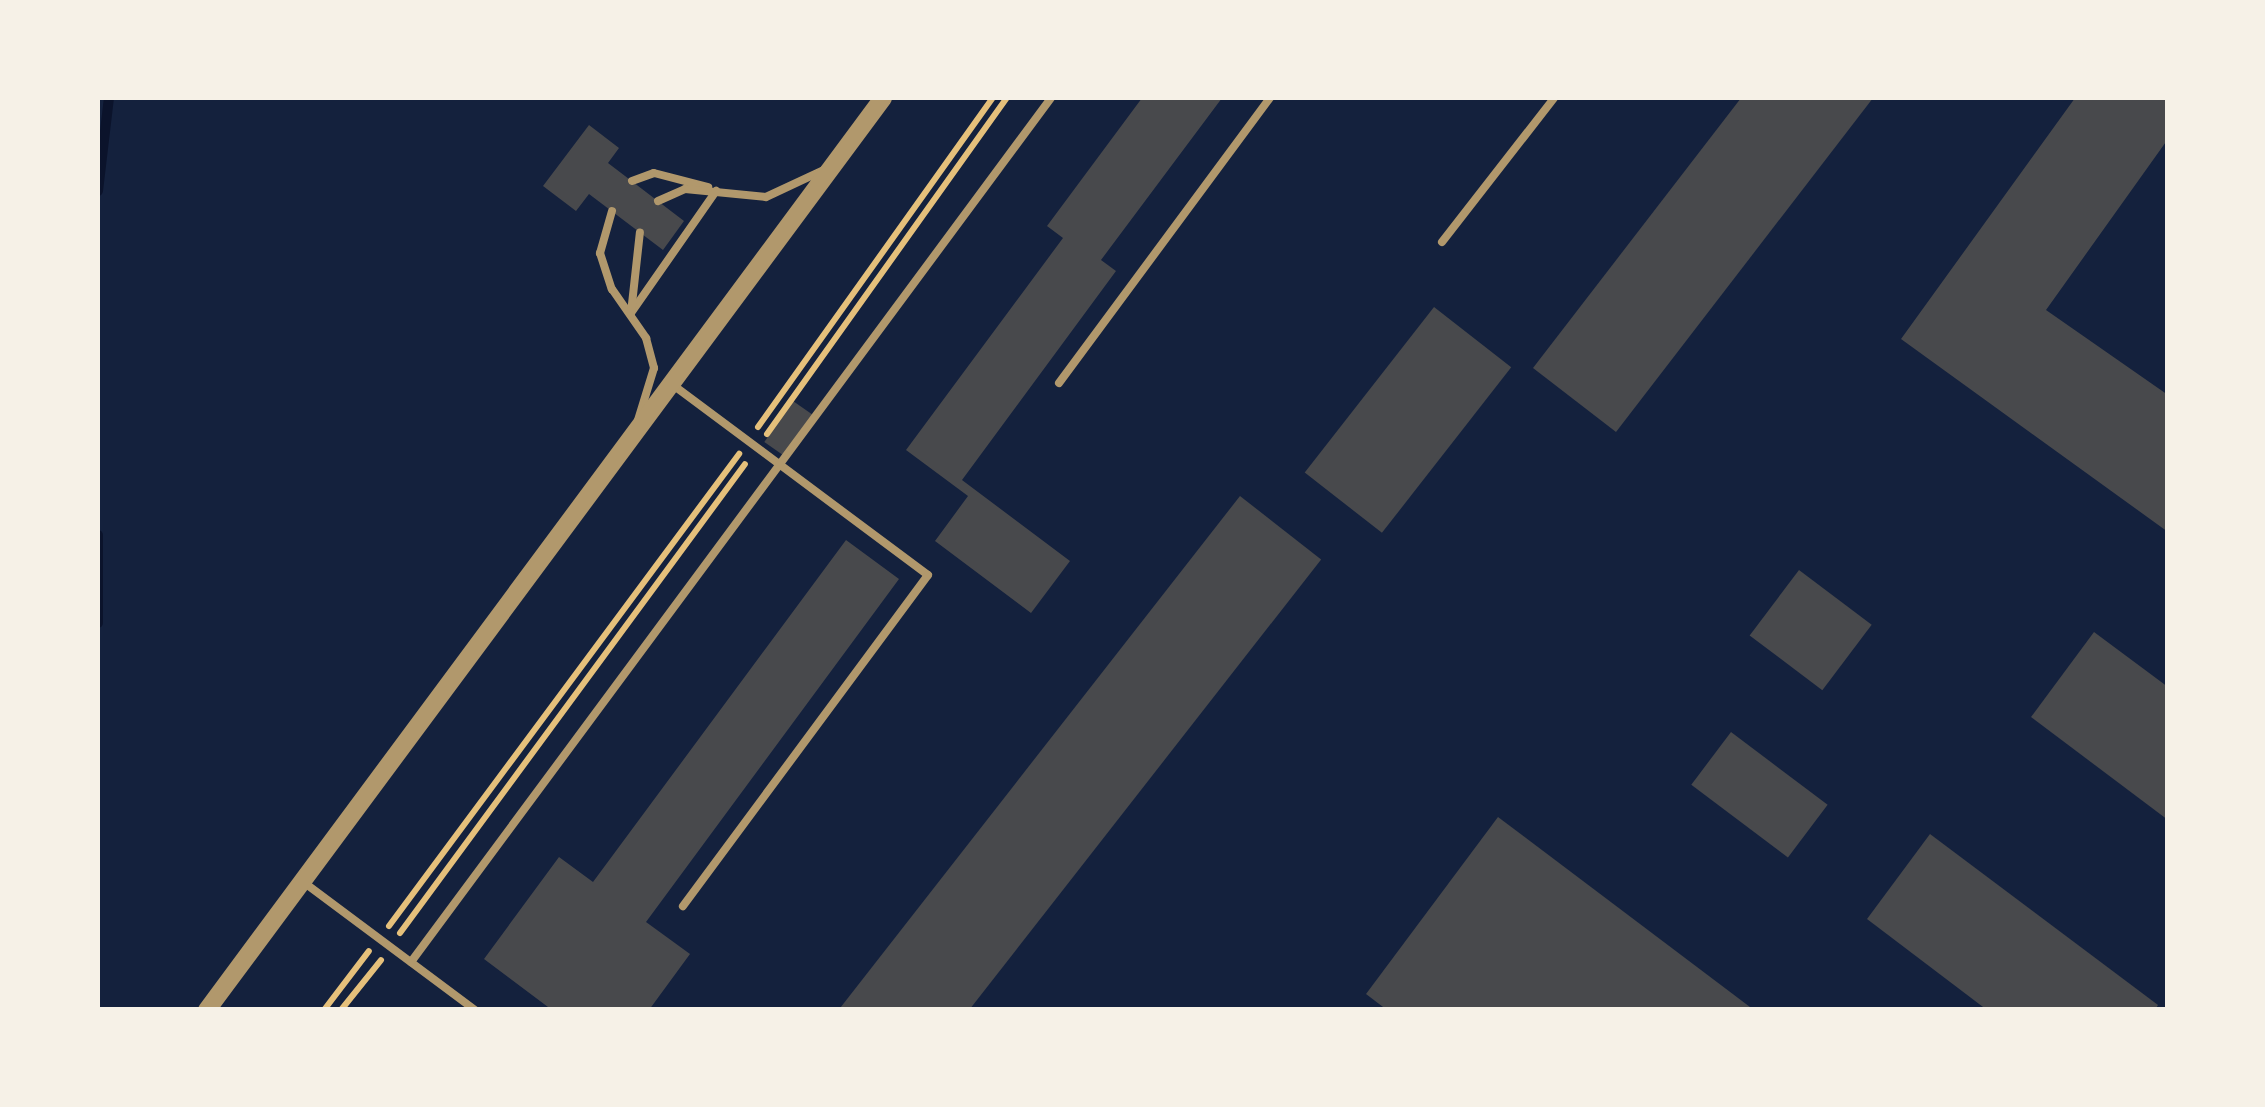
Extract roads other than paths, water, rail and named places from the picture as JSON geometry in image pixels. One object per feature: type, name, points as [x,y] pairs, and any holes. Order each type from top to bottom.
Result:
[{"type":"street","points":[[207,1010],[882,98]]},
{"type":"lane","points":[[411,962],[1051,98]]},
{"type":"lane","points":[[1059,383],[1270,98]]},
{"type":"lane","points":[[1442,242],[1554,98]]},
{"type":"lane","points":[[658,201],[685,189],[766,197],[832,166]]},
{"type":"lane","points":[[632,181],[654,173],[716,191]]},
{"type":"lane","points":[[632,313],[716,191]]},
{"type":"lane","points":[[612,211],[600,252],[612,289],[632,313],[654,368],[634,434]]},
{"type":"lane","points":[[632,313],[640,232]]},
{"type":"lane","points":[[671,383],[928,575],[683,906]]},
{"type":"lane","points":[[302,882],[475,1010]]},
{"type":"waterway","points":[[98,191],[109,98]]},
{"type":"waterway","points":[[98,535],[98,623]]}]
